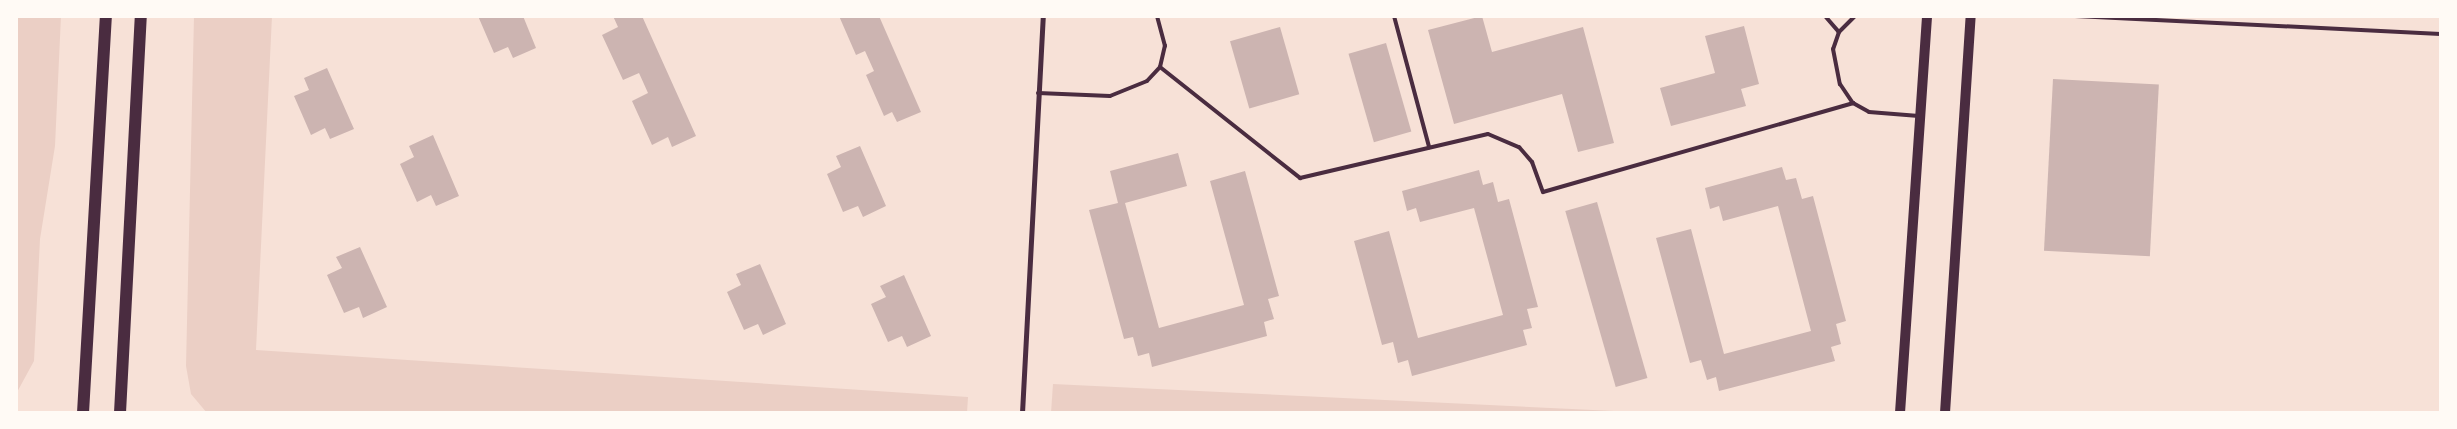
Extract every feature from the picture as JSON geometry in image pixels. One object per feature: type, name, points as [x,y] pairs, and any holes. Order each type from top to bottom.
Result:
[{"type":"main road","points":[[82,413],[106,16]]},
{"type":"main road","points":[[120,413],[141,16]]},
{"type":"main road","points":[[1900,413],[1927,16]]},
{"type":"main road","points":[[1945,413],[1971,16]]},
{"type":"street","points":[[1022,413],[1043,16]]},
{"type":"lane","points":[[1038,92],[1110,96],[1147,81],[1160,67],[1165,46],[1157,16]]},
{"type":"lane","points":[[1394,16],[1429,146]]},
{"type":"lane","points":[[1825,16],[1839,32]]},
{"type":"lane","points":[[1855,16],[1839,32],[1834,66],[1853,103],[1869,112],[1920,116]]},
{"type":"lane","points":[[2076,16],[2441,34]]},
{"type":"lane","points":[[1160,67],[1300,178],[1474,134],[1503,139],[1519,147],[1532,162],[1543,192],[1853,103]]},
{"type":"shaded area","points":[[16,16],[61,16],[55,146],[40,239],[34,361],[16,394]]},
{"type":"shaded area","points":[[194,16],[272,16],[256,350],[968,397],[967,413],[207,413],[191,394],[186,366]]},
{"type":"shaded area","points":[[1053,384],[1656,413],[1051,413]]},
{"type":"building","points":[[478,16],[523,16],[536,48],[513,58],[508,47],[494,53]]},
{"type":"building","points":[[613,16],[642,16],[696,136],[672,147],[668,137],[652,145],[632,101],[648,93],[639,73],[623,80],[602,35],[618,27]]},
{"type":"building","points":[[839,16],[879,16],[921,112],[897,122],[892,112],[884,116],[866,75],[874,71],[865,51],[856,55]]},
{"type":"building","points":[[1482,16],[1492,52],[1583,27],[1614,143],[1578,152],[1562,94],[1454,124],[1428,30]]},
{"type":"building","points":[[1744,26],[1759,84],[1741,89],[1746,106],[1671,126],[1660,88],[1715,73],[1705,36]]},
{"type":"building","points":[[1280,27],[1299,94],[1249,109],[1230,41]]},
{"type":"building","points":[[1386,43],[1411,131],[1374,142],[1349,54]]},
{"type":"building","points":[[327,68],[354,129],[330,139],[325,128],[311,135],[294,96],[309,90],[304,78]]},
{"type":"building","points":[[2053,79],[2159,85],[2150,256],[2044,251]]},
{"type":"building","points":[[433,135],[459,196],[436,206],[431,195],[417,202],[400,164],[414,157],[409,146]]},
{"type":"building","points":[[860,146],[886,206],[863,217],[858,206],[843,212],[827,174],[841,167],[836,156]]},
{"type":"building","points":[[1178,153],[1187,186],[1125,203],[1159,328],[1244,305],[1210,181],[1245,171],[1279,296],[1268,299],[1274,319],[1264,322],[1267,336],[1152,367],[1149,353],[1138,356],[1133,337],[1124,339],[1089,210],[1118,203],[1110,171]]},
{"type":"building","points":[[1782,167],[1786,180],[1796,178],[1802,199],[1813,196],[1846,321],[1836,324],[1841,344],[1831,347],[1835,361],[1719,391],[1716,377],[1707,380],[1701,360],[1690,363],[1656,238],[1691,229],[1724,354],[1811,331],[1778,206],[1723,221],[1719,206],[1710,209],[1705,188]]},
{"type":"building","points":[[1479,170],[1483,185],[1493,182],[1498,202],[1509,199],[1538,307],[1527,309],[1532,328],[1523,330],[1527,345],[1412,376],[1408,360],[1398,363],[1393,342],[1382,345],[1354,241],[1389,231],[1418,338],[1503,315],[1474,208],[1420,222],[1416,208],[1407,211],[1402,191]]},
{"type":"building","points":[[1597,202],[1647,378],[1616,387],[1565,211]]},
{"type":"building","points":[[360,247],[387,307],[363,318],[359,307],[344,313],[327,275],[342,268],[336,257]]},
{"type":"building","points":[[760,264],[786,324],[763,335],[758,324],[744,330],[727,292],[741,285],[736,274]]},
{"type":"building","points":[[904,275],[931,336],[907,347],[902,336],[888,342],[871,304],[886,297],[880,286]]}]
